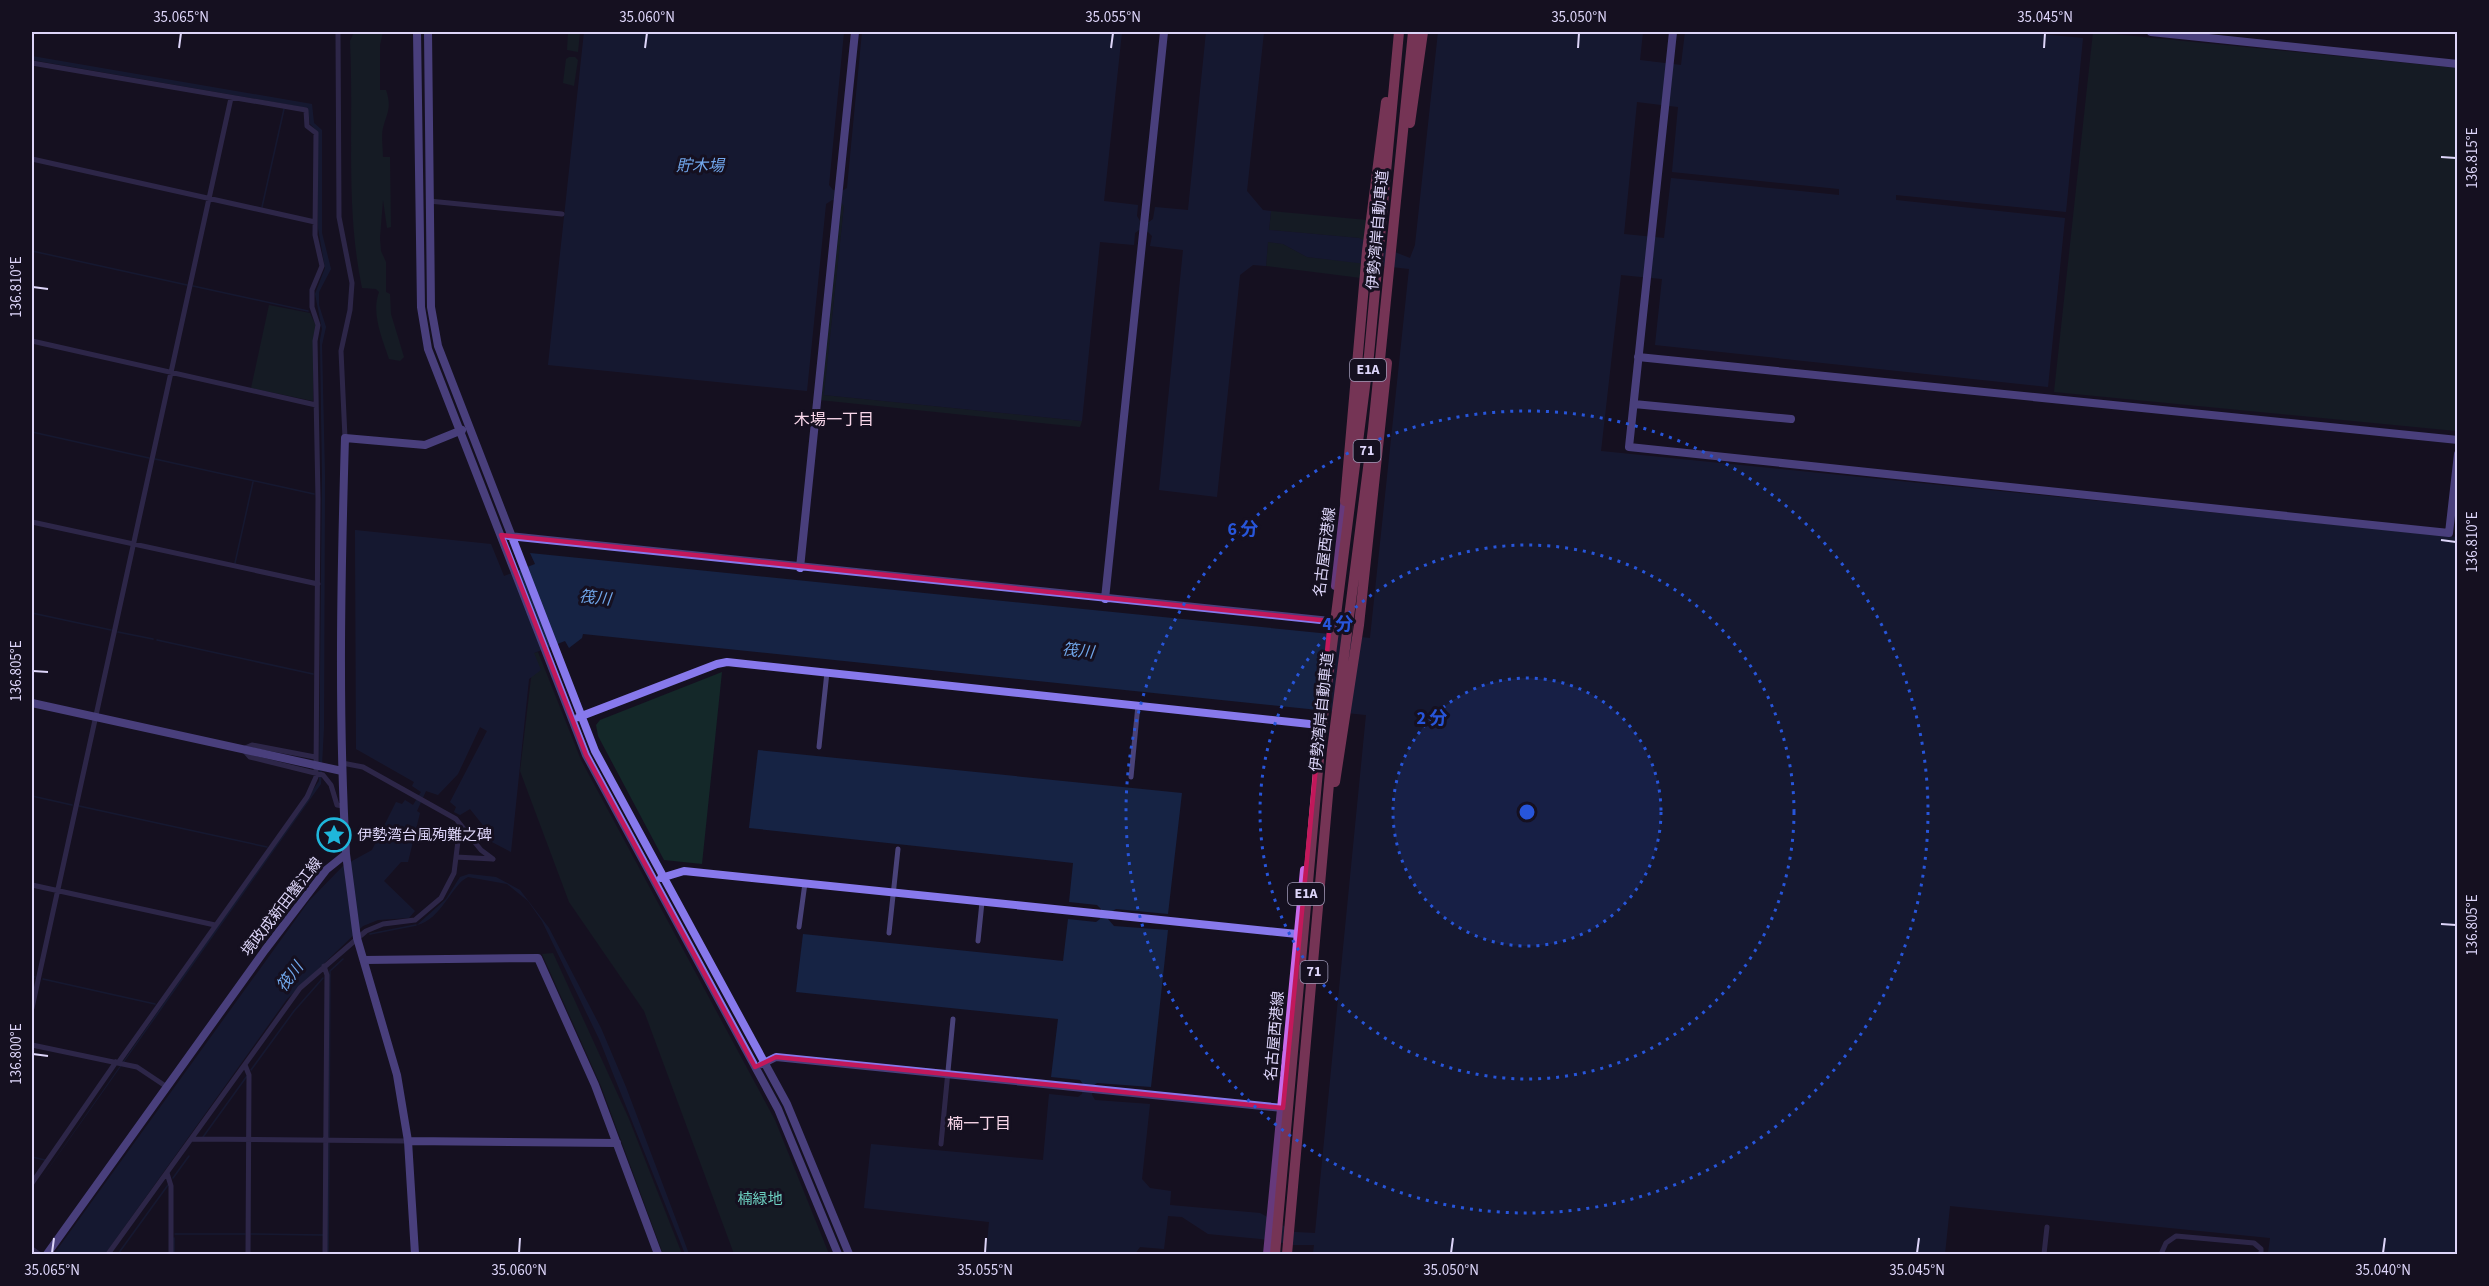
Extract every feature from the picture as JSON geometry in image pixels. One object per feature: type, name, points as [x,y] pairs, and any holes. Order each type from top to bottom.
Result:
[{"type":"highway","name":"伊勢湾岸自動車道","points":[[1270,1252],[1322,725],[1369,355],[1396,32]]},
{"type":"highway","name":"伊勢湾岸自動車道","points":[[1289,1253],[1315,921],[1335,727],[1373,429],[1412,32]]},
{"type":"highway","points":[[1315,921],[1324,882],[1334,790],[1359,625],[1379,452],[1387,349],[1386,280],[1423,32]]},
{"type":"highway","points":[[1339,594],[1350,428],[1381,134],[1392,57]]},
{"type":"main road","name":"名古屋西港線","points":[[1270,1252],[1271,1214],[1283,1108],[1297,934],[1396,32]]},
{"type":"main road","name":"名古屋西港線","points":[[1289,1253],[1294,1218],[1336,727],[1350,623],[1412,32]]},
{"type":"street","points":[[338,32],[339,217],[352,283],[350,310],[341,351],[345,438],[340,768],[347,857]]},
{"type":"street","points":[[417,32],[421,308],[428,349],[586,755],[791,1137],[838,1254]]},
{"type":"street","points":[[428,32],[429,201],[433,330],[595,751],[801,1132],[849,1254]]},
{"type":"street","points":[[800,568],[855,32]]},
{"type":"street","points":[[1106,599],[1164,32]]},
{"type":"street","points":[[1673,32],[1629,447],[2449,533],[2457,454]]},
{"type":"street","points":[[2151,32],[2457,64]]},
{"type":"street","points":[[32,63],[306,110],[307,126],[316,133],[315,222],[322,266],[312,290],[312,307],[318,329],[315,340],[318,584],[315,757],[319,773],[307,797],[32,1183]]},
{"type":"street","points":[[32,1008],[231,98]]},
{"type":"street","points":[[32,159],[315,222]]},
{"type":"street","points":[[429,201],[562,214]]},
{"type":"street","points":[[32,342],[316,405]]},
{"type":"street","points":[[1638,357],[2457,440]]},
{"type":"street","points":[[1634,404],[1791,419]]},
{"type":"street","points":[[345,438],[425,445],[469,428]]},
{"type":"street","points":[[32,522],[318,584]]},
{"type":"street","points":[[503,539],[1330,621]]},
{"type":"street","points":[[572,720],[727,662],[1319,725]]},
{"type":"street","points":[[819,747],[827,672]]},
{"type":"street","points":[[32,703],[340,768],[363,767],[456,819],[460,825],[465,827],[481,850],[493,859],[456,857]]},
{"type":"street","points":[[1131,777],[1138,705]]},
{"type":"street","points":[[243,749],[252,745],[315,757]]},
{"type":"street","points":[[243,749],[250,757],[319,773],[332,785],[337,805],[343,806]]},
{"type":"street","points":[[108,1254],[300,988],[374,926],[415,920],[429,910],[449,885],[456,857],[460,825]]},
{"type":"street","points":[[889,933],[898,849]]},
{"type":"street","name":"境政成新田蟹江線","points":[[47,1254],[326,870],[347,857],[357,938],[397,1076],[408,1141],[415,1254]]},
{"type":"street","points":[[654,880],[684,871],[1297,934]]},
{"type":"street","points":[[799,927],[805,883]]},
{"type":"street","points":[[32,885],[215,925]]},
{"type":"street","points":[[978,942],[982,902]]},
{"type":"street","points":[[364,960],[538,958],[595,1085],[658,1254]]},
{"type":"street","points":[[324,966],[327,975],[325,1254]]},
{"type":"street","points":[[941,1144],[953,1019]]},
{"type":"street","points":[[32,1045],[137,1067],[167,1087]]},
{"type":"street","points":[[755,1067],[776,1057],[1283,1108]]},
{"type":"street","points":[[245,1065],[249,1075],[248,1254]]},
{"type":"street","points":[[192,1139],[617,1143]]},
{"type":"street","points":[[167,1173],[171,1185],[171,1254]]},
{"type":"street","points":[[2044,1254],[2047,1227]]},
{"type":"street","points":[[2161,1254],[2166,1243],[2176,1236],[2254,1243],[2261,1249],[2261,1254]]},
{"type":"street","points":[[32,1249],[39,1254]]},
{"type":"highlighted area","points":[[501,535],[1330,621],[1283,1108],[776,1057],[755,1067],[586,755]]},
{"type":"green space","points":[[354,32],[383,32],[380,45],[380,90],[386,90],[389,101],[382,138],[383,157],[390,157],[391,227],[387,228],[383,200],[380,238],[381,251],[386,262],[386,292],[390,294],[391,314],[404,357],[400,361],[389,359],[377,317],[379,292],[376,289],[362,288],[357,258],[351,165],[350,41]]},
{"type":"green space","points":[[568,32],[580,32],[578,52],[567,50]]},
{"type":"green space","points":[[2093,32],[2457,68],[2456,431],[2054,392]]},
{"type":"green space","points":[[575,57],[578,60],[574,86],[563,83],[566,59]]},
{"type":"green space","points":[[841,201],[844,206],[824,395],[1082,421],[1080,427],[819,400]]},
{"type":"green space","points":[[1271,211],[1367,220],[1366,241],[1359,238],[1269,230]]},
{"type":"green space","points":[[1268,242],[1283,244],[1307,257],[1362,263],[1361,278],[1266,266]]},
{"type":"green space","points":[[269,305],[310,313],[316,326],[313,338],[313,401],[251,388]]},
{"type":"green space","name":"楠緑地","points":[[538,652],[581,760],[775,1120],[829,1254],[734,1254],[644,1011],[569,902],[520,771],[534,653]]},
{"type":"green space","points":[[722,672],[702,864],[664,860],[598,736],[596,725],[600,720]]},
{"type":"green space","points":[[553,953],[629,1119],[682,1254],[663,1254],[601,1086],[542,954]]},
{"type":"water","points":[[584,32],[844,32],[829,185],[833,190],[842,191],[847,188],[862,32],[1122,32],[1104,201],[1138,205],[1137,216],[1140,221],[1149,222],[1153,219],[1155,207],[1188,210],[1206,32],[1264,32],[1247,191],[1263,210],[1271,211],[1269,230],[1359,238],[1410,258],[1415,245],[1438,32],[1643,32],[1640,60],[1681,65],[1685,32],[2020,32],[2083,38],[2066,212],[1896,195],[1896,200],[2065,218],[2048,387],[1655,345],[1662,279],[1621,275],[1601,451],[2457,537],[2457,1254],[2268,1253],[2270,1238],[1950,1206],[1945,1254],[1313,1254],[1314,1245],[1293,1245],[1261,1239],[1208,1234],[1182,1217],[1168,1216],[1164,1249],[1140,1247],[1135,1254],[986,1254],[989,1222],[864,1208],[871,1144],[1043,1160],[1049,1094],[1078,1097],[1082,1094],[1083,1084],[1080,1080],[1051,1077],[1058,1019],[796,992],[803,934],[1063,961],[1068,919],[1096,922],[1100,919],[1101,909],[1097,905],[1069,902],[1073,863],[749,828],[758,750],[1182,793],[1168,914],[1116,909],[1109,913],[1108,919],[1114,926],[1168,930],[1151,1087],[1097,1083],[1093,1086],[1092,1095],[1095,1100],[1150,1104],[1142,1179],[1150,1188],[1171,1191],[1170,1205],[1260,1213],[1295,1232],[1315,1233],[1366,715],[583,634],[582,638],[569,648],[565,641],[534,653],[541,670],[529,679],[511,852],[492,842],[494,839],[470,809],[460,815],[454,812],[456,807],[450,802],[487,731],[480,727],[458,774],[438,795],[426,791],[417,811],[420,813],[408,862],[401,862],[384,881],[415,911],[409,918],[378,920],[363,926],[287,999],[105,1254],[54,1254],[309,901],[343,866],[372,850],[396,802],[402,804],[405,800],[413,805],[421,792],[412,786],[414,782],[356,749],[355,530],[491,544],[504,576],[535,564],[530,553],[1370,638],[1409,269],[1307,257],[1283,244],[1268,242],[1266,266],[1253,265],[1240,275],[1217,497],[1159,490],[1183,250],[1150,246],[1152,236],[1148,232],[1139,230],[1135,233],[1134,245],[1100,242],[1082,421],[824,395],[844,206],[840,201],[832,200],[826,204],[807,391],[548,365]],"holes":[[[1637,102],[1678,107],[1672,172],[1839,189],[1839,195],[1671,178],[1664,238],[1624,234]]]},
{"type":"water","points":[[32,56],[312,104],[314,123],[322,130],[322,233],[331,269],[319,292],[319,305],[326,327],[322,345],[325,476],[324,727],[321,784],[32,1192],[319,781],[322,475],[320,340],[322,329],[315,294],[325,268],[318,228],[318,132],[310,124],[308,108],[32,60]]},
{"type":"water","points":[[469,874],[496,877],[520,890],[549,928],[601,1028],[626,1087],[689,1254],[685,1254],[600,1041],[542,921],[528,901],[507,884],[468,877],[433,916],[417,925],[446,899],[460,877]]},
{"type":"waterway","points":[[262,207],[284,109]]},
{"type":"waterway","points":[[32,251],[187,285]]},
{"type":"waterway","points":[[193,286],[308,311]]},
{"type":"waterway","points":[[32,432],[149,458]]},
{"type":"waterway","points":[[155,459],[314,494]]},
{"type":"waterway","points":[[235,563],[253,482]]},
{"type":"waterway","points":[[32,613],[111,630]]},
{"type":"waterway","points":[[118,632],[153,639]]},
{"type":"waterway","points":[[157,640],[313,674]]},
{"type":"waterway","points":[[32,796],[72,805]]},
{"type":"waterway","points":[[79,806],[267,847]]},
{"type":"waterway","points":[[370,934],[416,925]]},
{"type":"waterway","points":[[329,1137],[330,971],[343,959]]},
{"type":"waterway","points":[[251,1070],[294,1011],[323,978]]},
{"type":"waterway","points":[[43,979],[155,1004]]},
{"type":"waterway","points":[[203,1137],[247,1076]]},
{"type":"waterway","points":[[328,1254],[329,1143]]},
{"type":"waterway","points":[[173,1178],[189,1156]]},
{"type":"waterway","points":[[32,1157],[45,1160]]},
{"type":"waterway","points":[[118,1254],[168,1185]]},
{"type":"waterway","points":[[175,1234],[245,1234]]},
{"type":"waterway","points":[[251,1234],[323,1235]]},
{"type":"waterway","points":[[174,1238],[174,1254]]},
{"type":"place","name":"伊勢湾台風殉難之碑","points":[[334,835]]},
{"type":"district","name":"木場一丁目","points":[[834,420]]},
{"type":"district","name":"楠一丁目","points":[[979,1124]]},
{"type":"water label","name":"貯木場","points":[[700,166]]},
{"type":"water label","name":"筏川","points":[[595,598]]},
{"type":"water label","name":"筏川","points":[[1078,651]]},
{"type":"water label","name":"筏川","points":[[290,977]]}]
